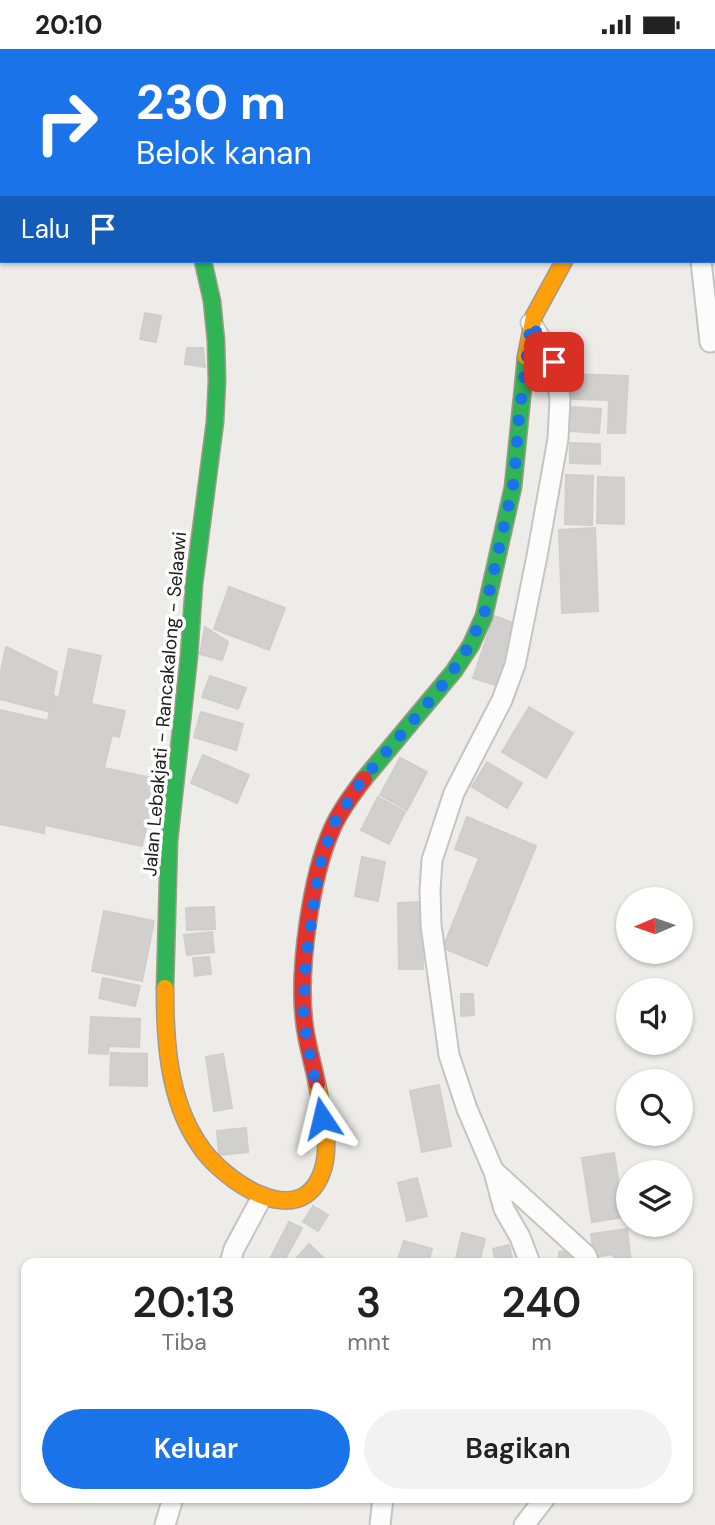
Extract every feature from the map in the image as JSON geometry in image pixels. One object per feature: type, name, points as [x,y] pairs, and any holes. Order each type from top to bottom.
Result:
[{"type":"main road","name":"Jalan Lebakjati - Rancakalong - Selaawi","points":[[203,263],[212,294],[216,332],[215,421],[170,821],[165,1011],[171,1075],[181,1114],[191,1135],[227,1177],[262,1197],[281,1201],[298,1199],[316,1185],[325,1168],[326,1138],[303,1018],[306,958],[319,867],[333,825],[360,783],[438,691],[464,655],[484,615],[514,481],[531,323],[563,263]]},
{"type":"street","points":[[701,263],[710,342]]},
{"type":"street","points":[[528,1258],[504,1209],[495,1172],[467,1109],[449,1055],[431,925],[430,890],[432,860],[453,793],[502,700],[515,665],[537,557],[558,439],[560,399],[554,362],[531,323]]},
{"type":"street","points":[[495,1172],[587,1258]]},
{"type":"street","points":[[231,1258],[262,1197]]},
{"type":"street","points":[[165,1525],[172,1503]]},
{"type":"street","points":[[380,1525],[382,1503]]},
{"type":"street","points":[[524,1525],[541,1503]]},
{"type":"building","points":[[145,313],[161,316],[156,342],[140,339]]},
{"type":"building","points":[[187,348],[203,348],[205,367],[185,364]]},
{"type":"building","points":[[572,374],[628,376],[625,433],[608,433],[609,400],[571,399]]},
{"type":"building","points":[[571,407],[601,409],[599,433],[570,431]]},
{"type":"building","points":[[570,443],[600,444],[600,464],[570,463]]},
{"type":"building","points":[[566,475],[593,476],[592,525],[565,524]]},
{"type":"building","points":[[598,477],[624,478],[624,524],[597,523]]},
{"type":"building","points":[[595,528],[598,611],[562,613],[559,530]]},
{"type":"building","points":[[229,587],[285,608],[269,650],[214,629]]},
{"type":"building","points":[[494,616],[519,625],[499,686],[473,678]]},
{"type":"building","points":[[205,627],[228,642],[222,660],[200,654]]},
{"type":"building","points":[[6,647],[57,672],[50,712],[0,699],[0,676]]},
{"type":"building","points":[[69,649],[101,656],[91,704],[125,711],[119,737],[112,735],[104,768],[157,779],[142,846],[45,825],[44,833],[0,824],[0,710],[48,721],[53,696],[59,697]]},
{"type":"building","points":[[210,676],[246,688],[238,709],[202,697]]},
{"type":"building","points":[[529,707],[573,733],[546,778],[502,752]]},
{"type":"building","points":[[201,712],[243,724],[236,750],[194,737]]},
{"type":"building","points":[[203,755],[249,775],[237,803],[191,783]]},
{"type":"building","points":[[400,758],[427,772],[407,810],[380,795]]},
{"type":"building","points":[[487,762],[522,783],[507,808],[472,787]]},
{"type":"building","points":[[378,797],[405,812],[389,844],[361,830]]},
{"type":"building","points":[[467,817],[536,846],[487,966],[443,948],[479,858],[455,849]]},
{"type":"building","points":[[362,857],[385,862],[378,901],[355,896]]},
{"type":"building","points":[[422,902],[423,969],[399,969],[398,903]]},
{"type":"building","points":[[214,907],[215,929],[187,930],[186,908]]},
{"type":"building","points":[[104,911],[154,921],[142,981],[92,971]]},
{"type":"building","points":[[212,932],[214,952],[187,955],[184,935]]},
{"type":"building","points":[[209,957],[211,974],[195,976],[193,958]]},
{"type":"building","points":[[103,978],[140,986],[135,1006],[99,998]]},
{"type":"building","points":[[461,994],[473,994],[474,1015],[461,1016]]},
{"type":"building","points":[[91,1017],[140,1019],[139,1047],[109,1046],[108,1054],[89,1053]]},
{"type":"building","points":[[111,1053],[147,1054],[147,1086],[110,1085]]},
{"type":"building","points":[[223,1054],[232,1108],[214,1111],[206,1057]]},
{"type":"building","points":[[439,1085],[451,1146],[422,1152],[410,1091]]},
{"type":"building","points":[[246,1128],[248,1152],[219,1155],[217,1131]]},
{"type":"building","points":[[614,1153],[616,1218],[592,1222],[582,1158]]},
{"type":"building","points":[[417,1178],[427,1216],[407,1221],[398,1183]]},
{"type":"building","points":[[313,1206],[328,1215],[318,1231],[303,1222]]},
{"type":"building","points":[[289,1222],[302,1228],[286,1258],[271,1258]]},
{"type":"building","points":[[616,1231],[616,1237],[628,1237],[631,1258],[614,1258],[613,1254],[594,1257],[591,1234]]},
{"type":"building","points":[[462,1233],[485,1239],[480,1258],[456,1258]]},
{"type":"building","points":[[404,1241],[432,1249],[429,1258],[399,1258]]},
{"type":"building","points":[[309,1244],[324,1258],[297,1258]]},
{"type":"building","points":[[509,1245],[512,1258],[495,1258],[493,1249]]},
{"type":"building","points":[[574,1250],[575,1258],[559,1258],[559,1252]]},
{"type":"traffic: fast","points":[[165,988],[169,841],[194,584],[215,422],[216,341],[212,301],[203,263]]},
{"type":"traffic: fast","points":[[364,779],[454,671],[471,645],[484,616],[513,487],[526,357]]},
{"type":"traffic: slow","points":[[526,357],[534,316],[563,263]]},
{"type":"traffic: slow","points":[[165,988],[170,1068],[180,1107],[188,1126],[209,1157],[242,1185],[261,1195],[280,1200],[298,1199],[313,1189],[323,1169],[326,1148],[317,1084]]},
{"type":"traffic: jam","points":[[317,1084],[306,1036],[303,999],[305,950],[312,897],[332,829],[342,809],[364,779]]},
{"type":"route","points":[[322,1118],[303,1018],[306,958],[319,867],[333,825],[360,783],[438,691],[464,655],[484,615],[514,481],[531,323],[554,362]]}]
